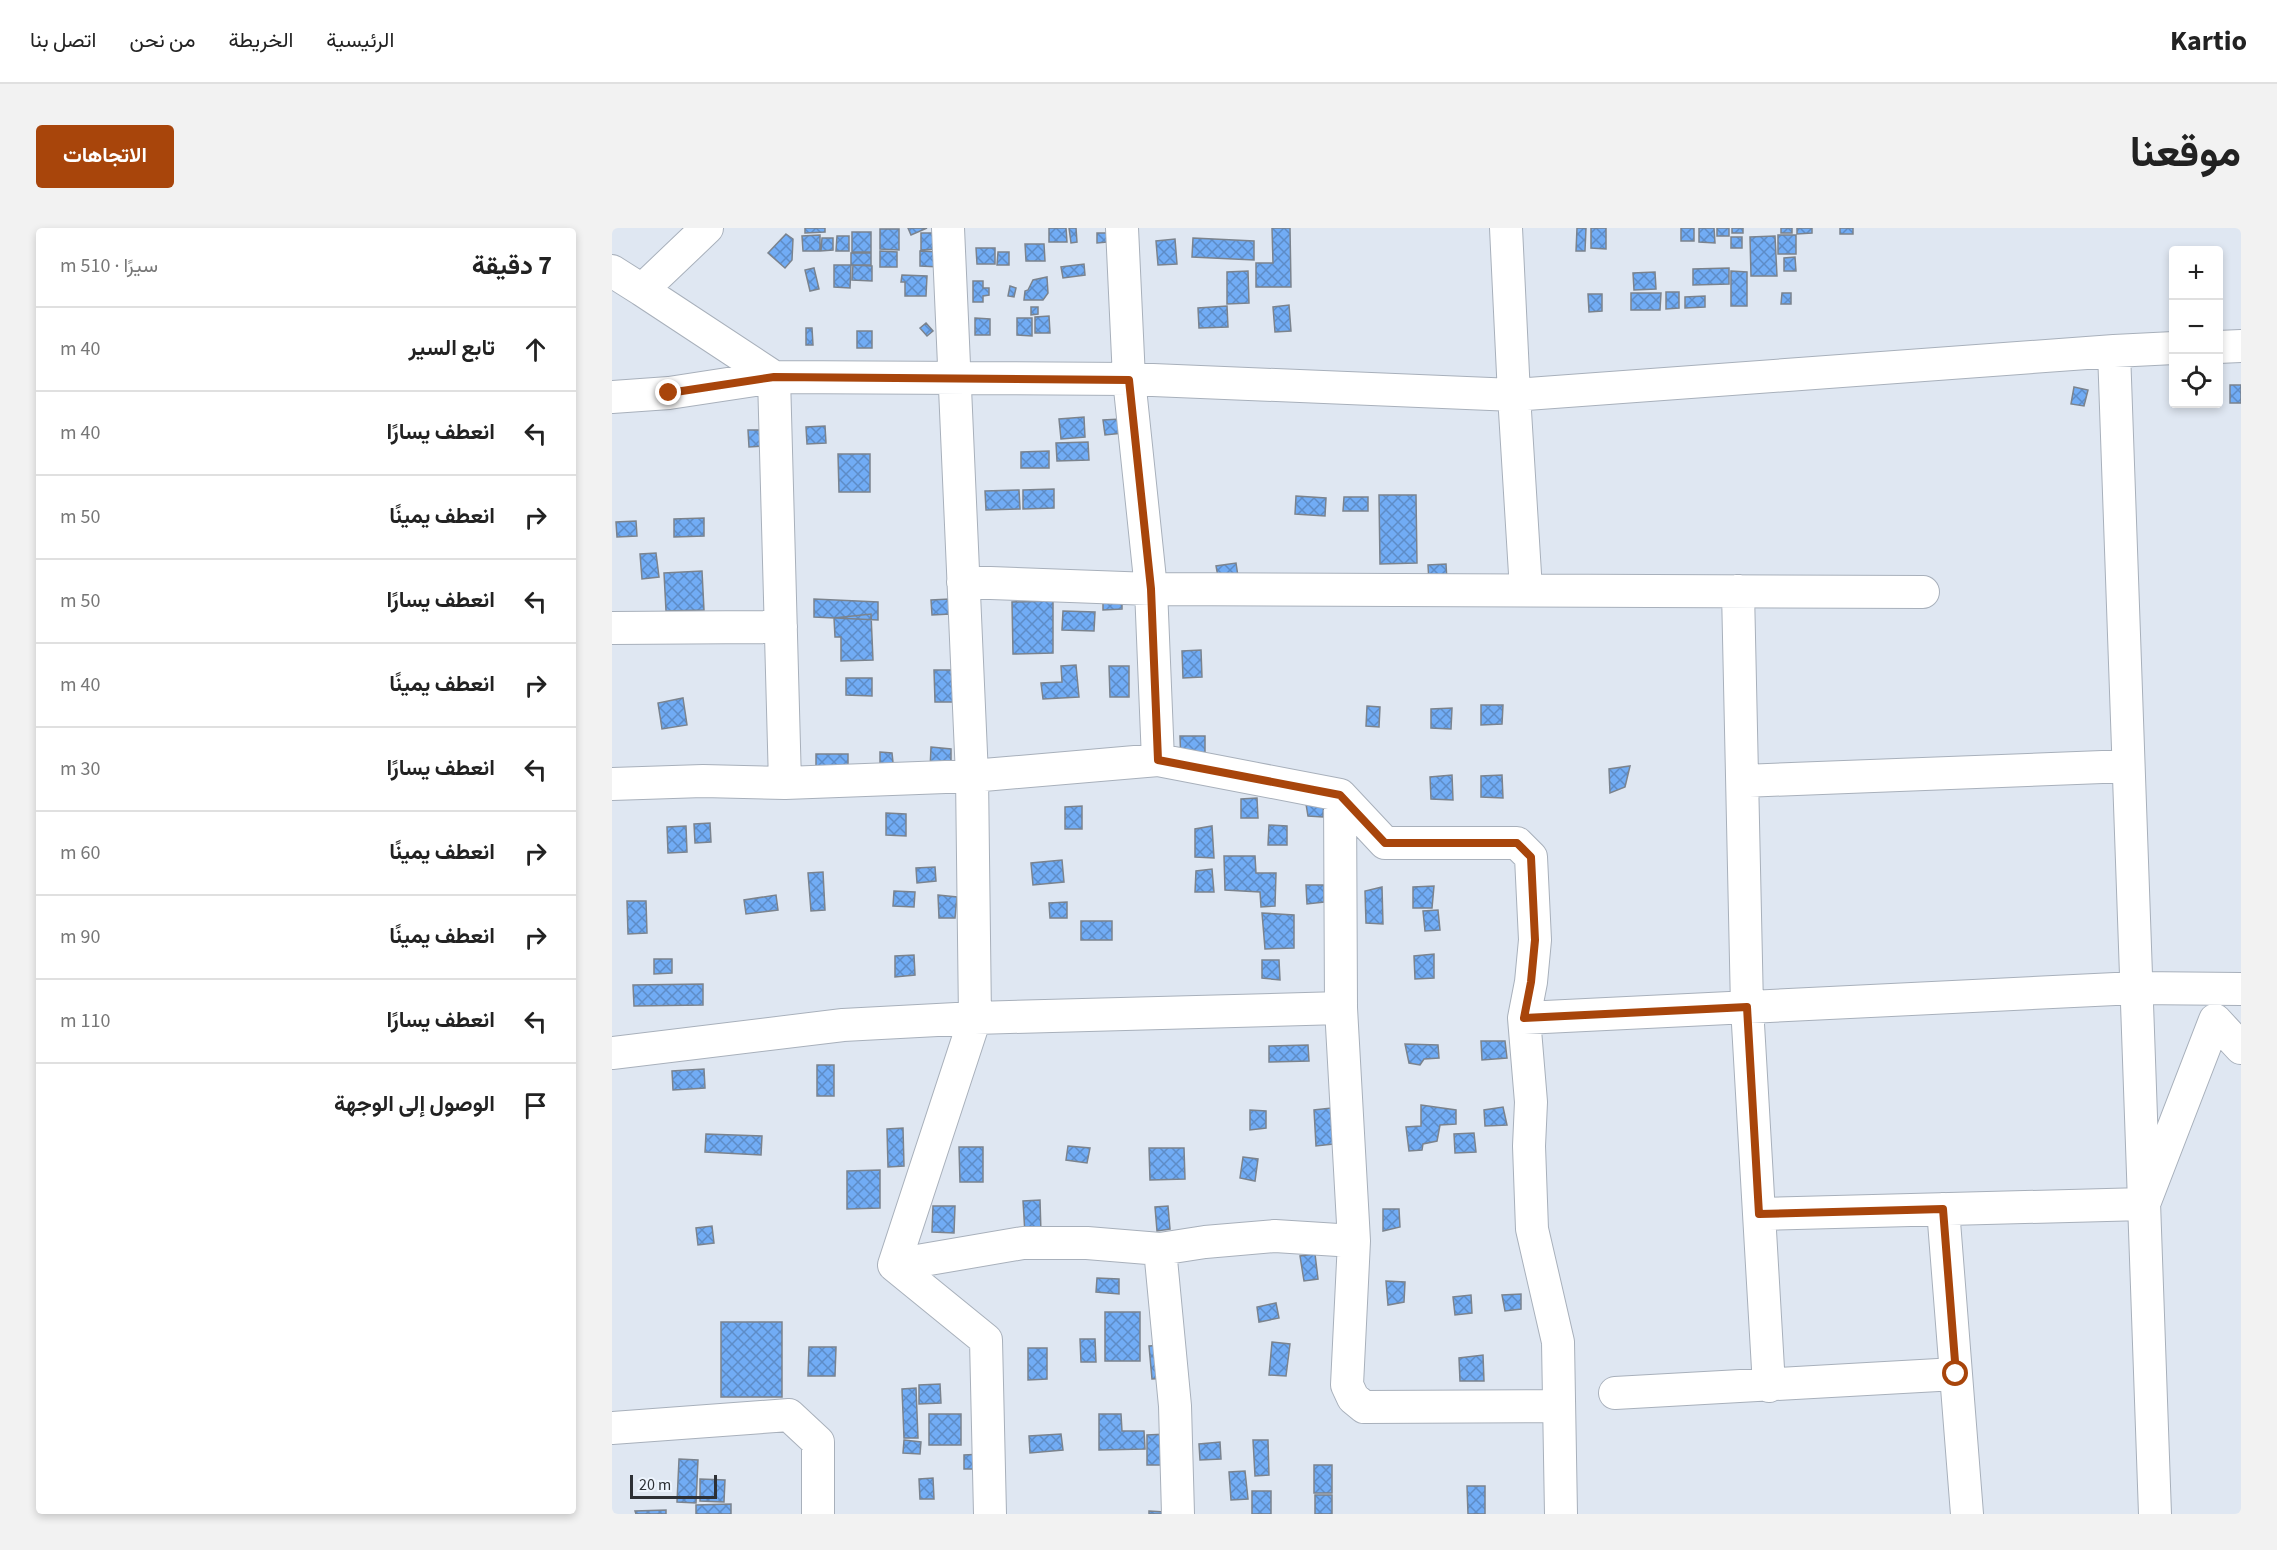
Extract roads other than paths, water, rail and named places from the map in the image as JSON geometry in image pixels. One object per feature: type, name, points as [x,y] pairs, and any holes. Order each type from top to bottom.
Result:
[{"type":"street","points":[[642,290],[707,228]]},
{"type":"street","points":[[894,1265],[975,1018],[972,776],[948,228]]},
{"type":"street","points":[[1122,228],[1129,380],[1151,589],[1158,760]]},
{"type":"street","points":[[1506,228],[1526,590]]},
{"type":"street","points":[[612,271],[774,377]]},
{"type":"street","points":[[2223,346],[2241,346]]},
{"type":"street","points":[[612,397],[669,393],[774,377],[1129,380],[1514,395],[2169,348]]},
{"type":"street","points":[[2114,351],[2155,1514]]},
{"type":"street","points":[[774,377],[785,783]]},
{"type":"street","points":[[963,582],[1151,589],[1923,592]]},
{"type":"street","points":[[1738,591],[1747,1007],[1769,1386]]},
{"type":"street","points":[[612,628],[781,627]]},
{"type":"street","points":[[612,784],[703,781],[785,783],[972,776],[1158,760],[1340,795],[1385,843],[1517,843],[1531,857],[1535,940],[1531,982],[1524,1018],[1531,1102],[1529,1146],[1532,1229],[1557,1342],[1561,1514]]},
{"type":"street","points":[[1743,781],[2128,766]]},
{"type":"street","points":[[1340,795],[1341,1008],[1354,1241],[1347,1385],[1353,1398],[1364,1407],[1559,1406]]},
{"type":"street","points":[[1524,1018],[2136,988],[2241,988]]},
{"type":"street","points":[[612,1053],[843,1025],[975,1018],[1341,1008]]},
{"type":"street","points":[[2144,1204],[2228,1014]]},
{"type":"street","points":[[2228,1014],[2241,1048]]},
{"type":"street","points":[[1759,1214],[2144,1204]]},
{"type":"street","points":[[1943,1209],[1966,1514]]},
{"type":"street","points":[[894,1265],[1023,1243],[1087,1243],[1160,1249],[1205,1242],[1275,1236],[1354,1241]]},
{"type":"street","points":[[1160,1249],[1175,1406],[1178,1514]]},
{"type":"street","points":[[894,1265],[986,1340],[990,1514]]},
{"type":"street","points":[[1615,1393],[1956,1374]]},
{"type":"street","points":[[612,1428],[789,1415],[818,1442],[818,1514]]}]
